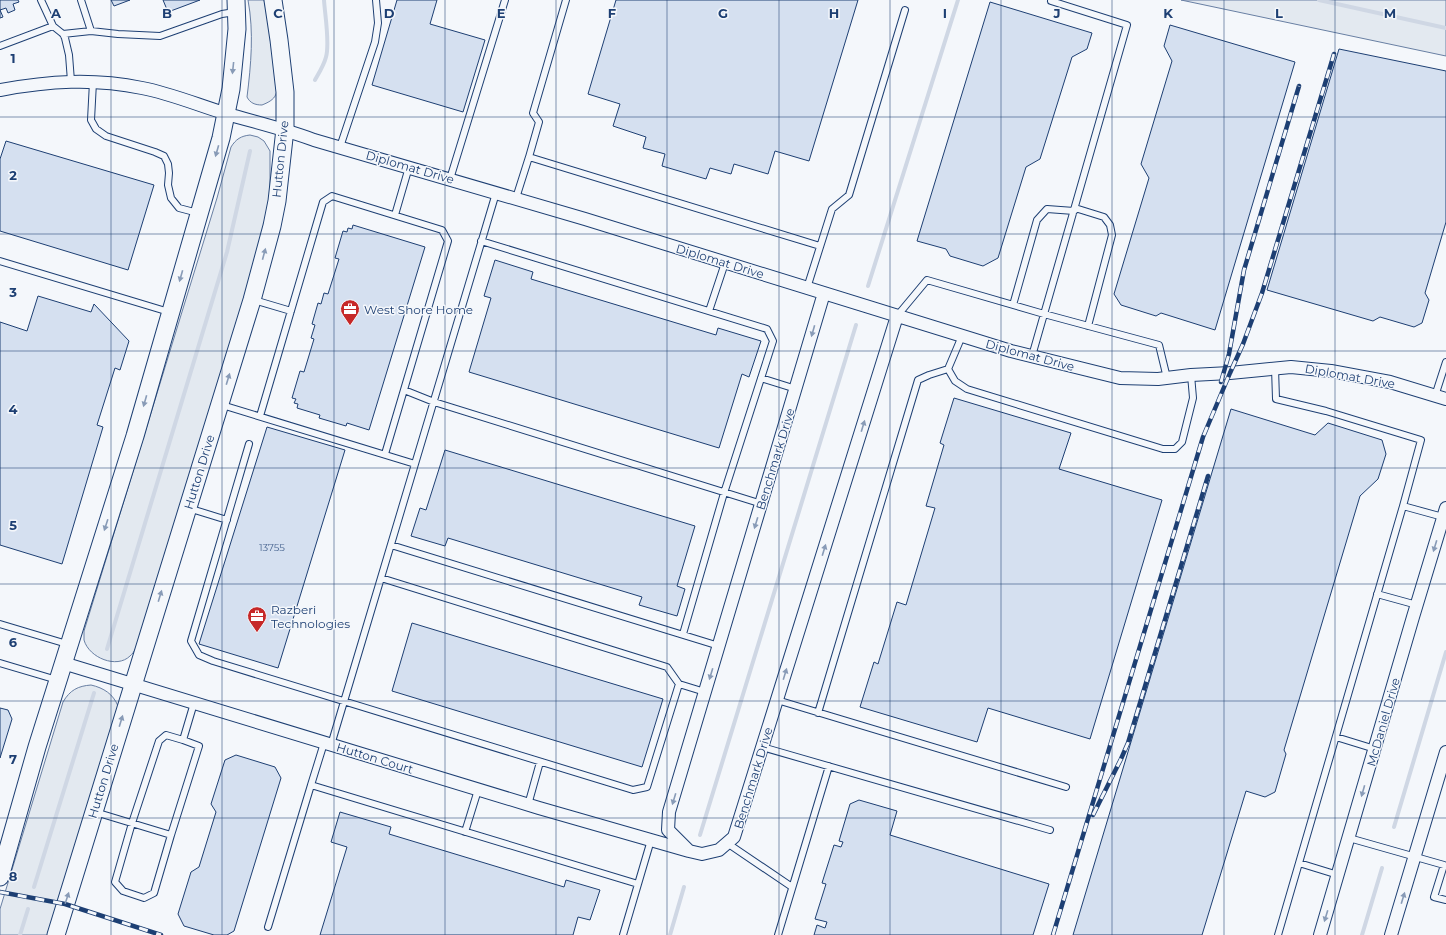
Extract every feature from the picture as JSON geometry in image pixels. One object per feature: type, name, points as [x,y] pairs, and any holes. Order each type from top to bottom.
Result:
[{"type":"street","name":"Hutton Drive","points":[[56,935],[132,684],[252,300],[272,226],[277,201],[285,129],[285,92],[273,0]]},
{"type":"street","points":[[0,877],[3,858],[68,644],[134,436],[221,138],[231,89],[237,37],[236,6]]},
{"type":"street","name":"Diplomat Drive","points":[[0,90],[25,85],[71,81],[109,82],[143,88],[285,129],[314,140],[516,198],[962,336],[1032,356],[1120,378],[1158,379],[1291,367],[1331,371],[1390,382],[1441,397]]},
{"type":"street","name":"Benchmark Drive","points":[[824,293],[669,812],[668,830],[689,851],[702,854],[719,850],[734,837],[897,316]]},
{"type":"street","name":"McDaniel Drive","points":[[1320,935],[1416,605],[1445,513]]},
{"type":"street","name":"Hutton Court","points":[[63,663],[478,790],[689,851]]},
{"type":"street","points":[[1392,935],[1446,752]]},
{"type":"lane","points":[[41,0],[54,26],[63,34],[69,55],[71,81]]},
{"type":"lane","points":[[81,0],[91,31]]},
{"type":"lane","points":[[340,147],[375,42],[378,23],[376,0]]},
{"type":"lane","points":[[450,179],[505,0]]},
{"type":"lane","points":[[516,198],[539,122],[533,113],[566,0]]},
{"type":"lane","points":[[1032,356],[1127,25],[1051,1]]},
{"type":"lane","points":[[63,34],[91,31],[160,36],[222,14],[236,6]]},
{"type":"lane","points":[[807,288],[832,209],[849,196],[905,10]]},
{"type":"lane","points":[[0,46],[54,26]]},
{"type":"lane","points":[[93,82],[91,120],[96,129],[106,136],[164,156],[168,164],[168,185],[171,198],[179,208],[199,213]]},
{"type":"lane","points":[[529,157],[820,246]]},
{"type":"lane","points":[[395,215],[409,167]]},
{"type":"lane","points":[[268,927],[311,785],[345,701],[496,193]]},
{"type":"lane","points":[[260,416],[323,202],[332,196],[395,215],[442,230],[448,240],[385,454]]},
{"type":"lane","points":[[1013,305],[1037,220],[1047,209],[1074,209],[1104,217],[1110,225],[1112,235],[1088,326]]},
{"type":"lane","points":[[481,241],[767,329],[773,341],[724,493],[683,634]]},
{"type":"lane","points":[[0,261],[170,313]]},
{"type":"lane","points":[[708,311],[725,262]]},
{"type":"lane","points":[[897,316],[927,280],[1159,345],[1167,378]]},
{"type":"lane","points":[[252,300],[291,311]]},
{"type":"lane","points":[[818,713],[918,380],[948,369],[962,336]]},
{"type":"lane","points":[[1441,397],[1446,362]]},
{"type":"lane","points":[[1275,368],[1276,399],[1326,411],[1421,440],[1278,935]]},
{"type":"lane","points":[[948,369],[955,381],[967,389],[1163,449],[1175,449],[1182,442],[1193,398],[1191,375]]},
{"type":"lane","points":[[761,378],[796,389]]},
{"type":"lane","points":[[404,390],[434,402],[762,504]]},
{"type":"lane","points":[[220,404],[415,464]]},
{"type":"lane","points":[[249,444],[191,641],[199,655],[213,661],[633,790],[648,787],[679,684]]},
{"type":"lane","points":[[1403,506],[1445,513]]},
{"type":"lane","points":[[188,507],[227,520]]},
{"type":"lane","points":[[391,545],[719,646]]},
{"type":"lane","points":[[381,578],[667,667],[679,684],[706,692]]},
{"type":"lane","points":[[1377,594],[1416,605]]},
{"type":"lane","points":[[0,624],[68,644]]},
{"type":"lane","points":[[0,663],[57,680]]},
{"type":"lane","points":[[777,700],[1066,787]]},
{"type":"lane","points":[[183,740],[194,703]]},
{"type":"lane","points":[[166,736],[183,740],[199,746],[154,893],[144,898],[123,891],[115,882],[132,823],[159,741],[166,736]]},
{"type":"lane","points":[[1336,737],[1375,749]]},
{"type":"lane","points":[[762,747],[1050,830]]},
{"type":"lane","points":[[528,805],[540,762]]},
{"type":"lane","points":[[778,935],[829,766]]},
{"type":"lane","points":[[311,785],[638,884]]},
{"type":"lane","points":[[465,832],[478,790]]},
{"type":"lane","points":[[94,812],[171,835]]},
{"type":"lane","points":[[1349,838],[1444,865]]},
{"type":"lane","points":[[623,935],[651,840]]},
{"type":"lane","points":[[727,843],[792,887]]},
{"type":"lane","points":[[1446,858],[1434,897],[1446,900]]},
{"type":"lane","points":[[1299,863],[1338,875]]},
{"type":"shaded area","points":[[248,0],[264,0],[276,63],[276,94],[272,100],[262,105],[253,103],[247,97],[251,48],[251,24]]},
{"type":"shaded area","points":[[1181,0],[1446,0],[1446,56]]},
{"type":"shaded area","points":[[250,135],[258,137],[264,141],[270,151],[270,192],[264,230],[251,278],[137,646],[132,654],[124,660],[118,662],[104,660],[91,652],[84,640],[84,631],[217,198],[231,147],[239,138]]},
{"type":"shaded area","points":[[91,685],[108,692],[114,698],[118,706],[51,935],[0,935],[0,909],[63,702],[68,694],[75,689],[82,686]]},
{"type":"building","points":[[0,0],[18,0],[19,2],[13,4],[15,10],[8,13],[6,8],[0,10]]},
{"type":"building","points":[[111,0],[130,0],[114,6]]},
{"type":"building","points":[[163,0],[200,0],[168,12]]},
{"type":"building","points":[[397,0],[437,0],[430,24],[485,40],[463,112],[372,85]]},
{"type":"building","points":[[616,0],[858,0],[809,161],[775,151],[768,174],[734,164],[731,174],[710,168],[706,179],[662,166],[665,154],[643,148],[646,137],[613,126],[620,104],[588,94]]},
{"type":"building","points":[[990,2],[1092,33],[1087,49],[1072,57],[1040,159],[1026,167],[998,258],[983,266],[950,256],[946,249],[917,241]]},
{"type":"building","points":[[0,10],[3,17],[0,18]]},
{"type":"building","points":[[1170,25],[1295,62],[1215,330],[1161,313],[1156,316],[1121,305],[1114,294],[1149,178],[1141,164],[1172,61],[1164,46]]},
{"type":"building","points":[[1339,49],[1446,71],[1446,222],[1425,293],[1429,300],[1422,323],[1414,327],[1380,317],[1373,321],[1267,290]]},
{"type":"building","points":[[6,141],[154,185],[128,270],[0,231],[0,159]]},
{"type":"building","points":[[353,225],[425,247],[369,430],[347,423],[346,426],[319,418],[320,415],[297,408],[298,404],[294,403],[296,399],[292,398],[300,371],[304,372],[314,339],[311,338],[315,325],[312,324],[318,303],[321,304],[324,293],[328,294],[339,259],[335,258],[343,231],[347,232],[348,228],[352,229]]},
{"type":"building","points":[[495,260],[533,272],[531,279],[716,335],[718,328],[761,341],[749,377],[742,374],[719,448],[469,372],[491,298],[484,296]]},
{"type":"building","points":[[38,296],[91,312],[94,304],[129,341],[120,370],[115,368],[97,425],[103,427],[62,564],[0,545],[0,322],[27,331]]},
{"type":"building","points":[[954,398],[1071,433],[1059,469],[1162,500],[1090,739],[988,708],[977,742],[860,707],[874,662],[878,664],[897,602],[906,605],[935,508],[926,506],[944,445],[940,443]]},
{"type":"building","points":[[1231,409],[1315,435],[1328,423],[1382,440],[1386,454],[1378,479],[1360,496],[1284,750],[1286,754],[1275,792],[1265,797],[1246,791],[1202,935],[1073,935]]},
{"type":"building","points":[[267,427],[345,450],[278,668],[199,644]]},
{"type":"building","points":[[445,450],[695,526],[677,586],[685,589],[677,616],[639,605],[642,597],[448,538],[445,546],[411,536],[420,508],[426,510]]},
{"type":"building","points":[[412,623],[663,699],[642,767],[392,691]]},
{"type":"building","points":[[0,708],[8,710],[12,719],[0,758]]},
{"type":"building","points":[[236,755],[275,767],[281,778],[234,931],[227,935],[214,935],[184,926],[178,914],[191,872],[199,867],[216,812],[211,804],[225,760]]},
{"type":"building","points":[[859,800],[897,811],[890,835],[1049,884],[1033,935],[814,935],[817,925],[825,928],[827,922],[815,919],[826,884],[822,883],[834,845],[841,847],[843,842],[839,841],[850,804]]},
{"type":"building","points":[[340,812],[391,827],[389,834],[564,887],[566,880],[600,890],[590,920],[578,917],[573,935],[320,935],[347,847],[331,842]]},
{"type":"waterway","points":[[315,80],[324,63],[327,51],[324,0]]},
{"type":"waterway","points":[[868,286],[958,0]]},
{"type":"waterway","points":[[1319,0],[1446,28]]},
{"type":"waterway","points":[[107,649],[227,252],[250,151]]},
{"type":"waterway","points":[[700,835],[856,325]]},
{"type":"waterway","points":[[1394,827],[1446,652]]},
{"type":"waterway","points":[[34,887],[94,693]]},
{"type":"waterway","points":[[1362,935],[1382,868]]},
{"type":"waterway","points":[[670,935],[684,887]]},
{"type":"waterway","points":[[20,935],[28,909]]},
{"type":"railway","points":[[1053,935],[1203,437],[1243,344],[1262,293],[1334,54]]},
{"type":"railway","points":[[1221,382],[1229,354],[1244,270],[1299,86]]},
{"type":"railway","points":[[1093,815],[1128,743],[1208,476]]},
{"type":"railway","points":[[0,892],[65,904],[161,935]]},
{"type":"place","name":"West Shore Home","points":[[350,326]]},
{"type":"place","name":"Razberi Technologies","points":[[257,633]]}]
